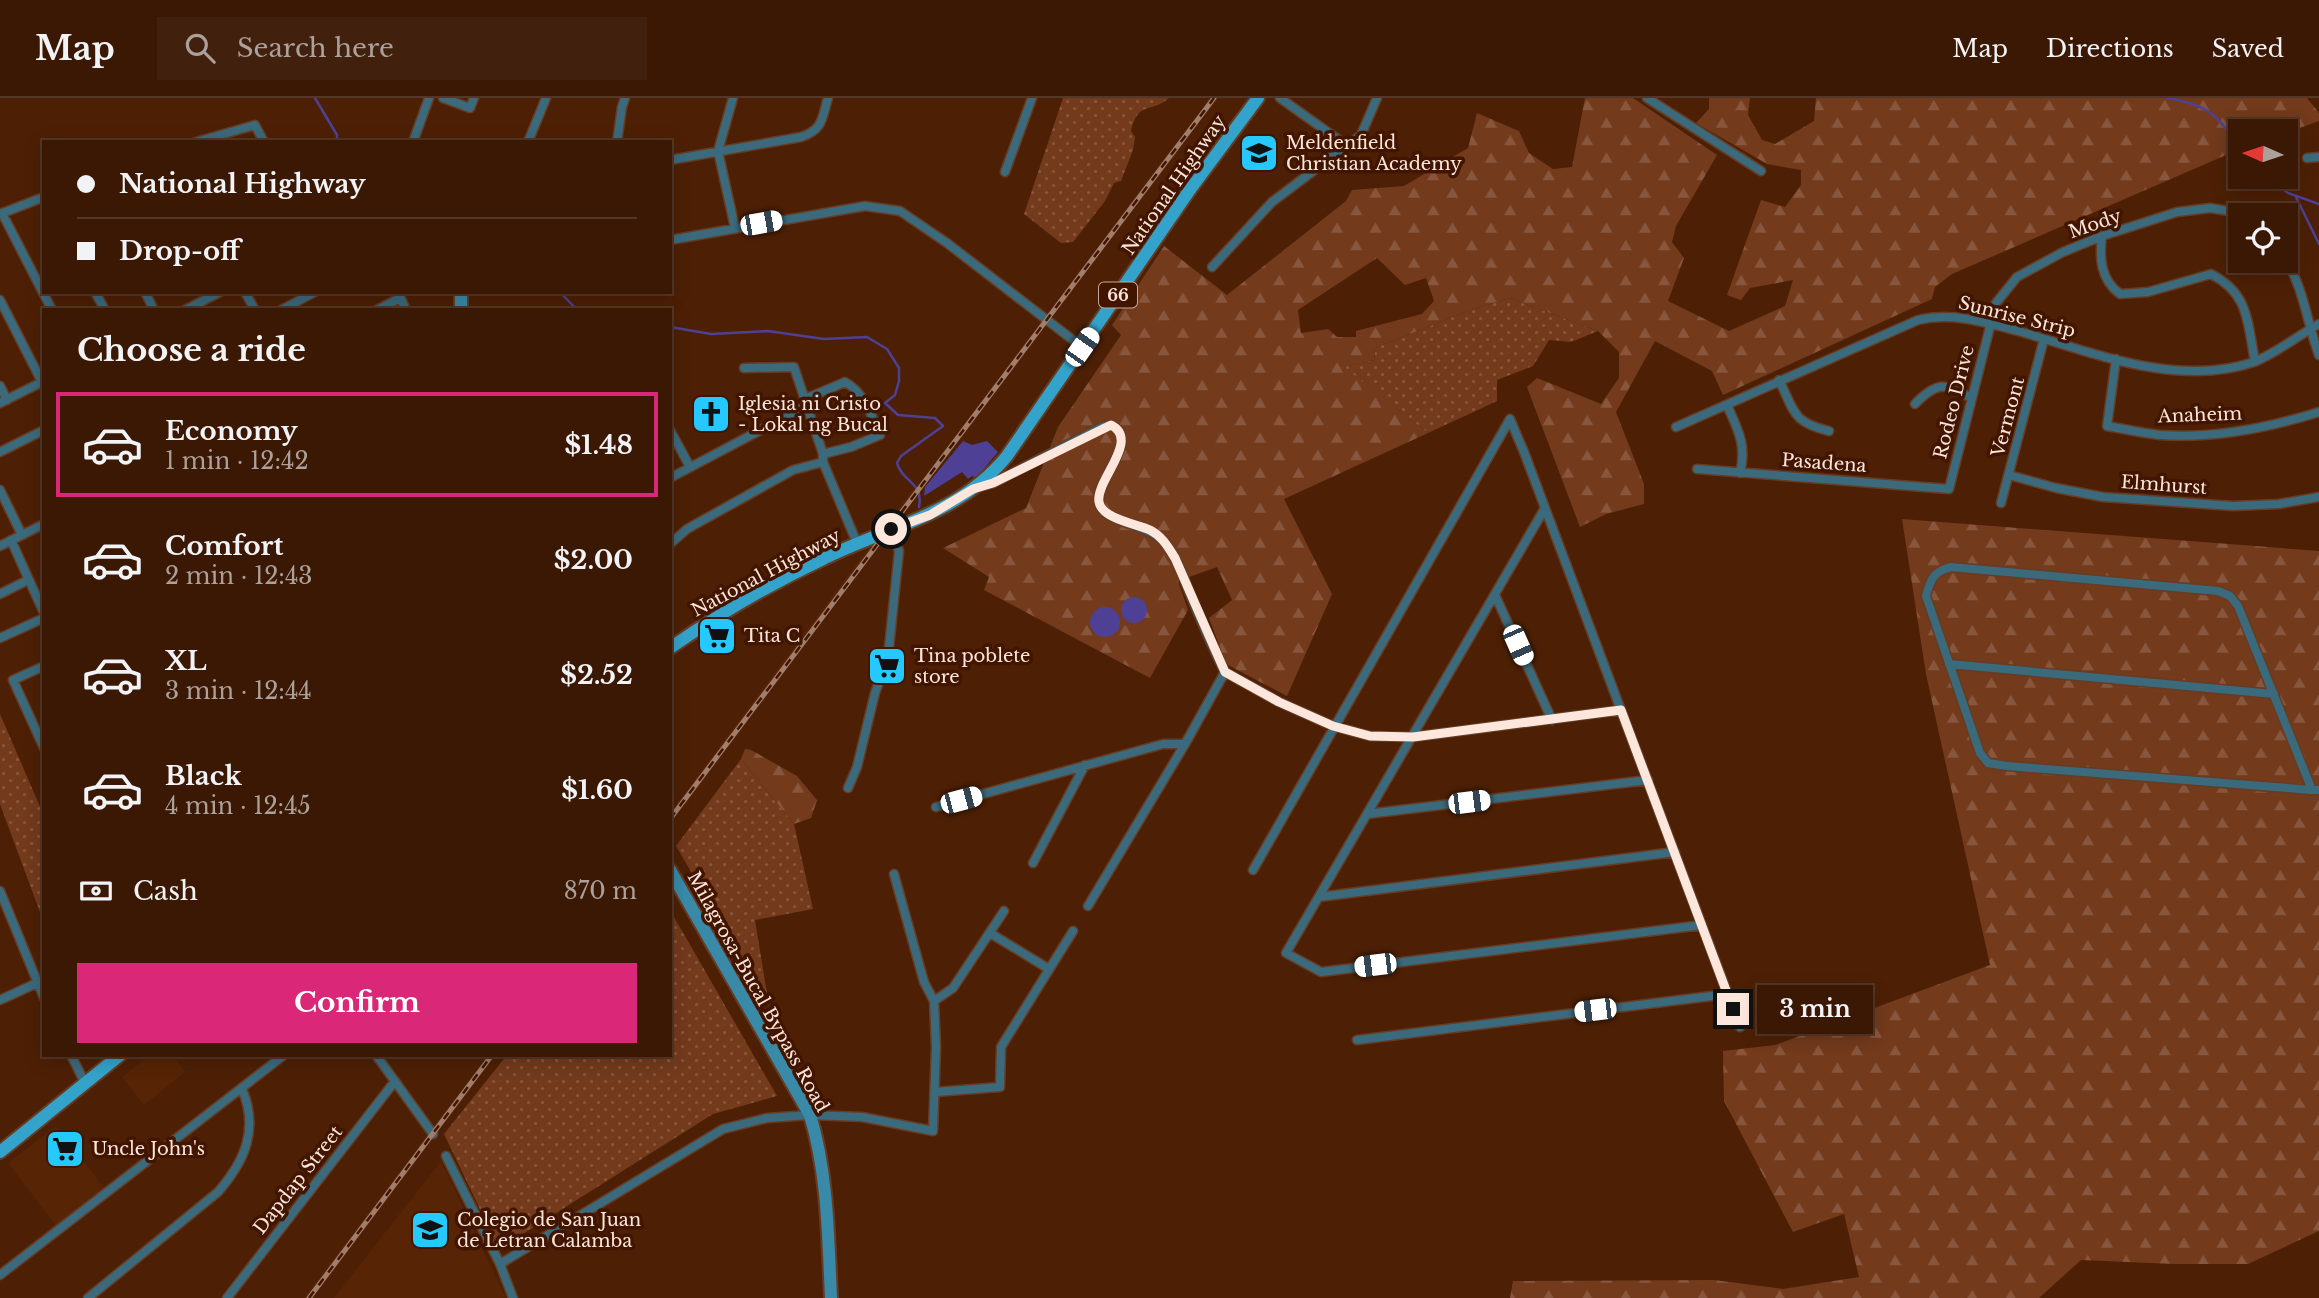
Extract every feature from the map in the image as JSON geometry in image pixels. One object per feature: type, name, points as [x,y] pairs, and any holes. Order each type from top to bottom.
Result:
[{"type":"main road","name":"National Highway","points":[[672,647],[721,615],[822,559],[930,515],[973,489],[1007,456],[1189,191],[1258,98]]},
{"type":"main road","name":"Milagrosa-Bucal Bypass Road","points":[[672,874],[810,1115],[816,1135],[826,1213],[831,1298]]},
{"type":"main road","points":[[0,1152],[118,1057]]},
{"type":"street","points":[[414,140],[429,98]]},
{"type":"street","points":[[443,98],[470,108],[474,98]]},
{"type":"street","points":[[529,140],[546,98]]},
{"type":"street","points":[[617,140],[625,98]]},
{"type":"street","points":[[733,98],[718,151],[736,228]]},
{"type":"street","points":[[672,160],[814,133],[828,98]]},
{"type":"street","points":[[1005,173],[1032,98]]},
{"type":"street","points":[[1280,98],[1346,145]]},
{"type":"street","points":[[1212,267],[1272,202],[1361,135],[1377,98]]},
{"type":"street","points":[[1647,98],[1761,172]]},
{"type":"street","points":[[215,139],[255,125],[263,140]]},
{"type":"street","points":[[2307,158],[2319,157]]},
{"type":"street","points":[[42,198],[1,214],[42,291]]},
{"type":"street","points":[[672,240],[865,206],[900,211],[947,243],[1082,347]]},
{"type":"street","name":"Mody","points":[[1990,324],[1996,303],[2017,277],[2063,252],[2102,236],[2177,212],[2210,208],[2228,211]]},
{"type":"street","points":[[2102,236],[2100,253],[2103,272],[2110,287],[2120,295],[2148,292],[2211,274],[2228,283],[2242,300],[2255,361]]},
{"type":"street","points":[[2292,273],[2305,304],[2309,329],[2319,355]]},
{"type":"street","points":[[194,294],[199,303]]},
{"type":"street","points":[[189,308],[216,294]]},
{"type":"street","points":[[285,308],[311,294]]},
{"type":"street","points":[[380,308],[399,295]]},
{"type":"street","points":[[0,300],[42,380]]},
{"type":"street","name":"Sunrise Strip","points":[[1676,427],[1918,320],[1936,316],[1990,324],[2165,370],[2218,369],[2255,361],[2319,324]]},
{"type":"street","name":"Rodeo Drive","points":[[1949,489],[1990,324]]},
{"type":"street","name":"Vermont","points":[[2001,503],[2044,339]]},
{"type":"street","name":"Anaheim","points":[[2116,359],[2107,426],[2161,435],[2218,433],[2273,426],[2319,412]]},
{"type":"street","points":[[744,368],[794,367],[823,458],[857,543]]},
{"type":"street","points":[[1779,380],[1797,417],[1808,426],[1829,431]]},
{"type":"street","points":[[0,386],[3,401],[42,382]]},
{"type":"street","points":[[672,477],[845,382],[854,387],[869,409],[880,435],[793,470],[687,528],[672,542]]},
{"type":"street","points":[[1914,404],[1928,390],[1942,386],[1954,387],[1971,398]]},
{"type":"street","points":[[1727,405],[1744,456],[1740,472]]},
{"type":"street","points":[[1253,870],[1510,419],[1740,1027]]},
{"type":"street","points":[[973,489],[993,483],[1102,428],[1111,425],[1118,428],[1121,446],[1100,492],[1101,508],[1125,522],[1151,530],[1165,543],[1175,558],[1225,672],[1279,702],[1333,726],[1370,736],[1413,737],[1621,710]]},
{"type":"street","points":[[0,452],[42,431]]},
{"type":"street","points":[[672,434],[690,467]]},
{"type":"street","name":"Pasadena","points":[[1697,469],[1949,489]]},
{"type":"street","name":"Elmhurst","points":[[2009,474],[2056,488],[2103,497],[2233,506],[2278,504],[2319,497]]},
{"type":"street","points":[[0,489],[2,500],[22,535]]},
{"type":"street","points":[[1545,508],[1286,953],[1321,972],[1702,925]]},
{"type":"street","points":[[0,546],[42,525]]},
{"type":"street","points":[[848,788],[857,767],[875,693],[888,657],[898,551],[891,529]]},
{"type":"street","points":[[11,540],[42,611]]},
{"type":"street","points":[[1951,566],[2218,591],[2230,596],[2238,606],[2274,694],[2315,790],[2021,767],[1988,762],[1980,753],[1926,596],[1930,581],[1940,569],[1951,566]]},
{"type":"street","points":[[0,594],[28,580]]},
{"type":"street","points":[[1495,595],[1552,720]]},
{"type":"street","points":[[0,639],[42,616]]},
{"type":"street","points":[[1949,664],[2274,694]]},
{"type":"street","points":[[42,667],[13,680],[42,743]]},
{"type":"street","points":[[1088,906],[1225,672]]},
{"type":"street","points":[[936,807],[1163,744],[1185,744]]},
{"type":"street","points":[[1033,863],[1085,765]]},
{"type":"street","points":[[1367,814],[1648,780]]},
{"type":"street","points":[[1319,897],[1675,852]]},
{"type":"street","points":[[500,1264],[723,1129],[767,1118],[810,1115],[862,1117],[933,1130],[934,1001],[924,982],[894,874]]},
{"type":"street","points":[[0,891],[42,994]]},
{"type":"street","points":[[934,1001],[953,988],[1004,911]]},
{"type":"street","points":[[935,1092],[1000,1087],[1000,1047],[1073,931]]},
{"type":"street","points":[[990,933],[1049,969]]},
{"type":"street","points":[[0,1000],[37,983]]},
{"type":"street","points":[[1357,1040],[1728,994]]},
{"type":"street","points":[[72,1057],[85,1083]]},
{"type":"street","points":[[0,1275],[282,1057]]},
{"type":"street","points":[[377,1057],[433,1134]]},
{"type":"street","name":"Dapdap Street","points":[[227,1298],[394,1081]]},
{"type":"street","points":[[88,1298],[218,1192],[233,1175],[243,1154],[250,1129],[250,1108],[242,1089]]},
{"type":"street","points":[[446,1156],[500,1264],[513,1298]]},
{"type":"shaded area","points":[[1210,98],[1218,98],[963,436],[958,432]]},
{"type":"shaded area","name":"Meldenfield Christian Academy","points":[[1252,137],[1276,155],[1265,170],[1242,150]]},
{"type":"shaded area","points":[[963,441],[972,445],[987,441],[998,452],[976,478],[972,476],[968,479],[962,472],[924,496],[925,487]]},
{"type":"shaded area","points":[[913,489],[918,493],[672,822],[672,810]]},
{"type":"shaded area","points":[[1134,597],[1143,601],[1147,610],[1143,619],[1134,623],[1125,619],[1121,610],[1125,601]]},
{"type":"shaded area","points":[[1105,607],[1116,611],[1120,622],[1116,633],[1105,637],[1094,633],[1090,622],[1094,611]]},
{"type":"shaded area","points":[[147,1057],[174,1057],[185,1072],[144,1105],[122,1077]]},
{"type":"shaded area","points":[[486,1057],[494,1057],[313,1298],[304,1298]]},
{"type":"shaded area","points":[[56,1126],[105,1189],[57,1227],[8,1163]]},
{"type":"shaded area","name":"Colegio de San Juan de Letran Calamba","points":[[441,1161],[506,1298],[334,1298]]},
{"type":"green space","points":[[1063,98],[1169,98],[1137,115],[1131,131],[1135,137],[1133,150],[1121,181],[1114,183],[1105,201],[1073,242],[1061,243],[1024,214]]},
{"type":"green space","points":[[1585,98],[1633,98],[1717,155],[1676,226],[1672,242],[1684,258],[1668,301],[1729,331],[1785,306],[1793,280],[1750,288],[1741,300],[1727,295],[1761,200],[1785,207],[1801,185],[1801,170],[1767,164],[1696,123],[1709,109],[1709,98],[1750,98],[1748,115],[1762,140],[1775,144],[1814,121],[1816,98],[2307,98],[2319,113],[2319,121],[2298,129],[2298,119],[2228,119],[2228,154],[1952,274],[1935,287],[1932,299],[1723,395],[1712,371],[1655,341],[1616,412],[1644,484],[1644,504],[1606,514],[1580,527],[1527,387],[1537,378],[1601,404],[1619,378],[1619,352],[1598,331],[1510,298],[1465,312],[1375,348],[1374,360],[1344,367],[1428,433],[1284,499],[1332,594],[1287,696],[1226,664],[1209,618],[1232,600],[1217,567],[1178,581],[1188,610],[1150,678],[984,590],[989,577],[943,548],[1026,508],[1058,427],[1121,335],[1112,325],[1164,246],[1227,295],[1346,201],[1352,190],[1404,186],[1468,148],[1477,113],[1519,131],[1529,153],[1553,169],[1572,167]],"holes":[[[1377,258],[1405,285],[1426,278],[1434,301],[1422,314],[1356,331],[1356,337],[1337,337],[1328,329],[1301,333],[1298,310]]]},
{"type":"green space","points":[[1510,298],[1598,331],[1571,342],[1549,340],[1533,366],[1497,380],[1497,401],[1428,433],[1343,367],[1374,360],[1375,348],[1465,312]]},
{"type":"green space","points":[[1902,519],[2319,551],[2319,1231],[2248,1264],[2081,1260],[2039,1298],[1510,1298],[1513,1281],[1714,1280],[1783,1289],[1859,1277],[1844,1214],[1793,1232],[1724,1101],[1723,1051],[1775,1045],[1990,965],[1926,674]]},
{"type":"green space","points":[[0,714],[42,811],[42,918],[0,804]]},
{"type":"green space","points":[[745,749],[797,776],[817,800],[811,818],[794,824],[741,759]]},
{"type":"green space","points":[[741,759],[794,824],[813,909],[755,920],[769,1006],[676,846]]},
{"type":"green space","points":[[672,913],[777,1096],[713,1114],[499,1249],[444,1134],[505,1057],[672,1057]]},
{"type":"waterway","points":[[315,98],[337,135],[337,140]]},
{"type":"waterway","points":[[2167,98],[2203,108],[2228,131]]},
{"type":"waterway","points":[[2282,189],[2319,204]]},
{"type":"waterway","points":[[2296,197],[2319,244]]},
{"type":"waterway","points":[[562,294],[575,308]]},
{"type":"waterway","points":[[672,327],[711,334],[768,331],[824,339],[867,337],[887,349],[899,368],[899,381],[895,395],[885,403],[898,415],[935,418],[943,426],[901,456],[897,463],[903,474],[916,487],[920,499],[919,507]]},
{"type":"railway","points":[[672,816],[1214,98]]},
{"type":"railway","points":[[309,1298],[490,1057]]},
{"type":"place","name":"Meldenfield Christian Academy","points":[[1259,153]]},
{"type":"place","name":"Iglesia ni Cristo - Lokal ng Bucal","points":[[711,414]]},
{"type":"place","name":"Tita C","points":[[717,636]]},
{"type":"place","name":"Tina poblete store","points":[[887,666]]},
{"type":"place","name":"Uncle John's","points":[[65,1149]]},
{"type":"place","name":"Colegio de San Juan de Letran Calamba","points":[[430,1230]]},
{"type":"route","points":[[891,529],[930,515],[973,489],[993,483],[1111,425],[1118,428],[1121,446],[1100,492],[1101,508],[1125,522],[1151,530],[1165,543],[1175,558],[1225,672],[1252,688],[1333,726],[1370,736],[1393,738],[1466,732],[1621,710],[1733,1009]]}]
